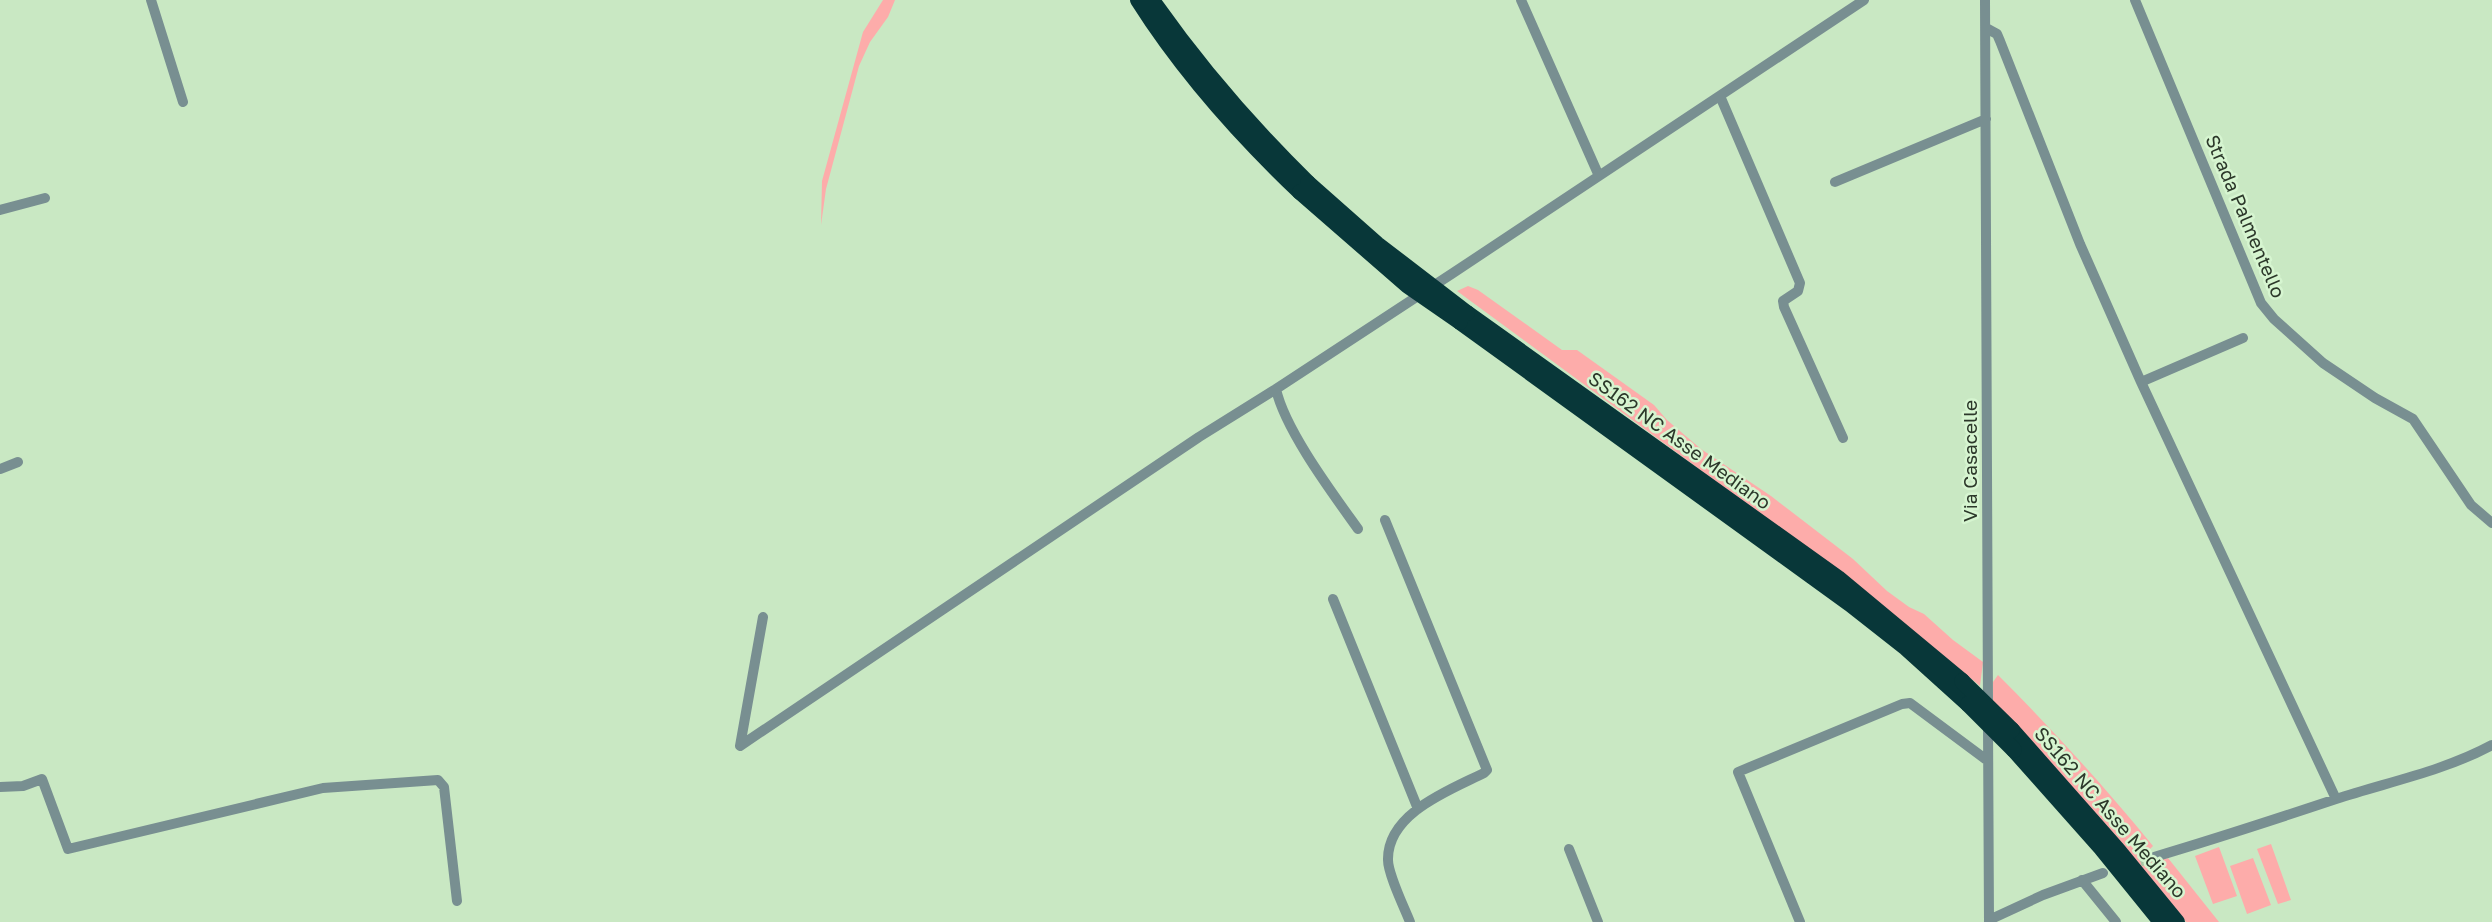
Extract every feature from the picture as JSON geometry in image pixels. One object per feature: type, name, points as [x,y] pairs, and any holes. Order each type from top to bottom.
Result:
[{"type":"highway","name":"SS162 NC Asse Mediano","points":[[1138,0],[1188,61],[1239,112],[1304,188],[1377,244],[1464,318],[1906,648],[2014,750],[2101,848],[2161,922]]},
{"type":"highway","name":"SS162 NC Asse Mediano","points":[[1152,0],[1188,61]]},
{"type":"highway","name":"SS162 NC Asse Mediano","points":[[1464,318],[1838,578],[1962,681],[2011,730],[2118,849],[2178,922]]},
{"type":"street","points":[[151,0],[183,102]]},
{"type":"street","points":[[1521,0],[1599,176]]},
{"type":"street","points":[[763,617],[740,746],[1199,437],[1276,389],[1864,0]]},
{"type":"street","name":"Via Casacelle","points":[[1985,0],[1989,921]]},
{"type":"street","name":"Strada Palmentello","points":[[2135,0],[2261,303],[2273,319],[2323,363],[2375,398],[2413,419],[2471,505],[2492,523]]},
{"type":"street","points":[[1986,28],[1992,30],[2000,41],[2080,244],[2141,382],[2336,799]]},
{"type":"street","points":[[1720,96],[1800,283],[1798,292],[1783,301],[1784,307],[1843,438]]},
{"type":"street","points":[[1835,182],[1986,119]]},
{"type":"street","points":[[0,210],[45,198]]},
{"type":"street","points":[[2141,382],[2243,338]]},
{"type":"street","points":[[1276,389],[1279,401],[1301,443],[1358,529]]},
{"type":"street","points":[[0,469],[18,462]]},
{"type":"street","points":[[1385,520],[1487,769],[1418,809],[1395,834],[1388,862],[1410,922]]},
{"type":"street","points":[[1333,599],[1418,809]]},
{"type":"street","points":[[1800,922],[1738,772],[1910,703],[1988,761]]},
{"type":"street","points":[[2154,857],[2452,764],[2492,744]]},
{"type":"street","points":[[0,786],[23,786],[41,779],[68,849],[323,788],[438,780],[444,787],[457,901]]},
{"type":"street","points":[[1569,849],[1598,922]]},
{"type":"street","points":[[1989,921],[2043,895],[2103,873]]},
{"type":"street","points":[[2082,880],[2116,922]]},
{"type":"shaded area","points":[[883,0],[895,0],[859,66],[826,189],[821,225],[822,181],[863,32]]},
{"type":"shaded area","points":[[1468,286],[1478,290],[1562,350],[1577,350],[1654,405],[1701,449],[1771,496],[1853,559],[1887,591],[1924,614],[1983,662],[1980,686],[1862,589],[1457,291]]},
{"type":"shaded area","points":[[1998,675],[2039,716],[2135,824],[2153,846],[2146,853],[2153,862],[2168,858],[2219,922],[2186,922],[2128,852],[1993,702],[1993,682]]},
{"type":"shaded area","points":[[2271,844],[2291,900],[2278,904],[2257,849]]},
{"type":"shaded area","points":[[2219,847],[2237,896],[2213,904],[2195,856]]},
{"type":"shaded area","points":[[2253,858],[2271,905],[2247,914],[2230,866]]},
{"type":"tunnel","points":[[2126,866],[2154,857]]}]
